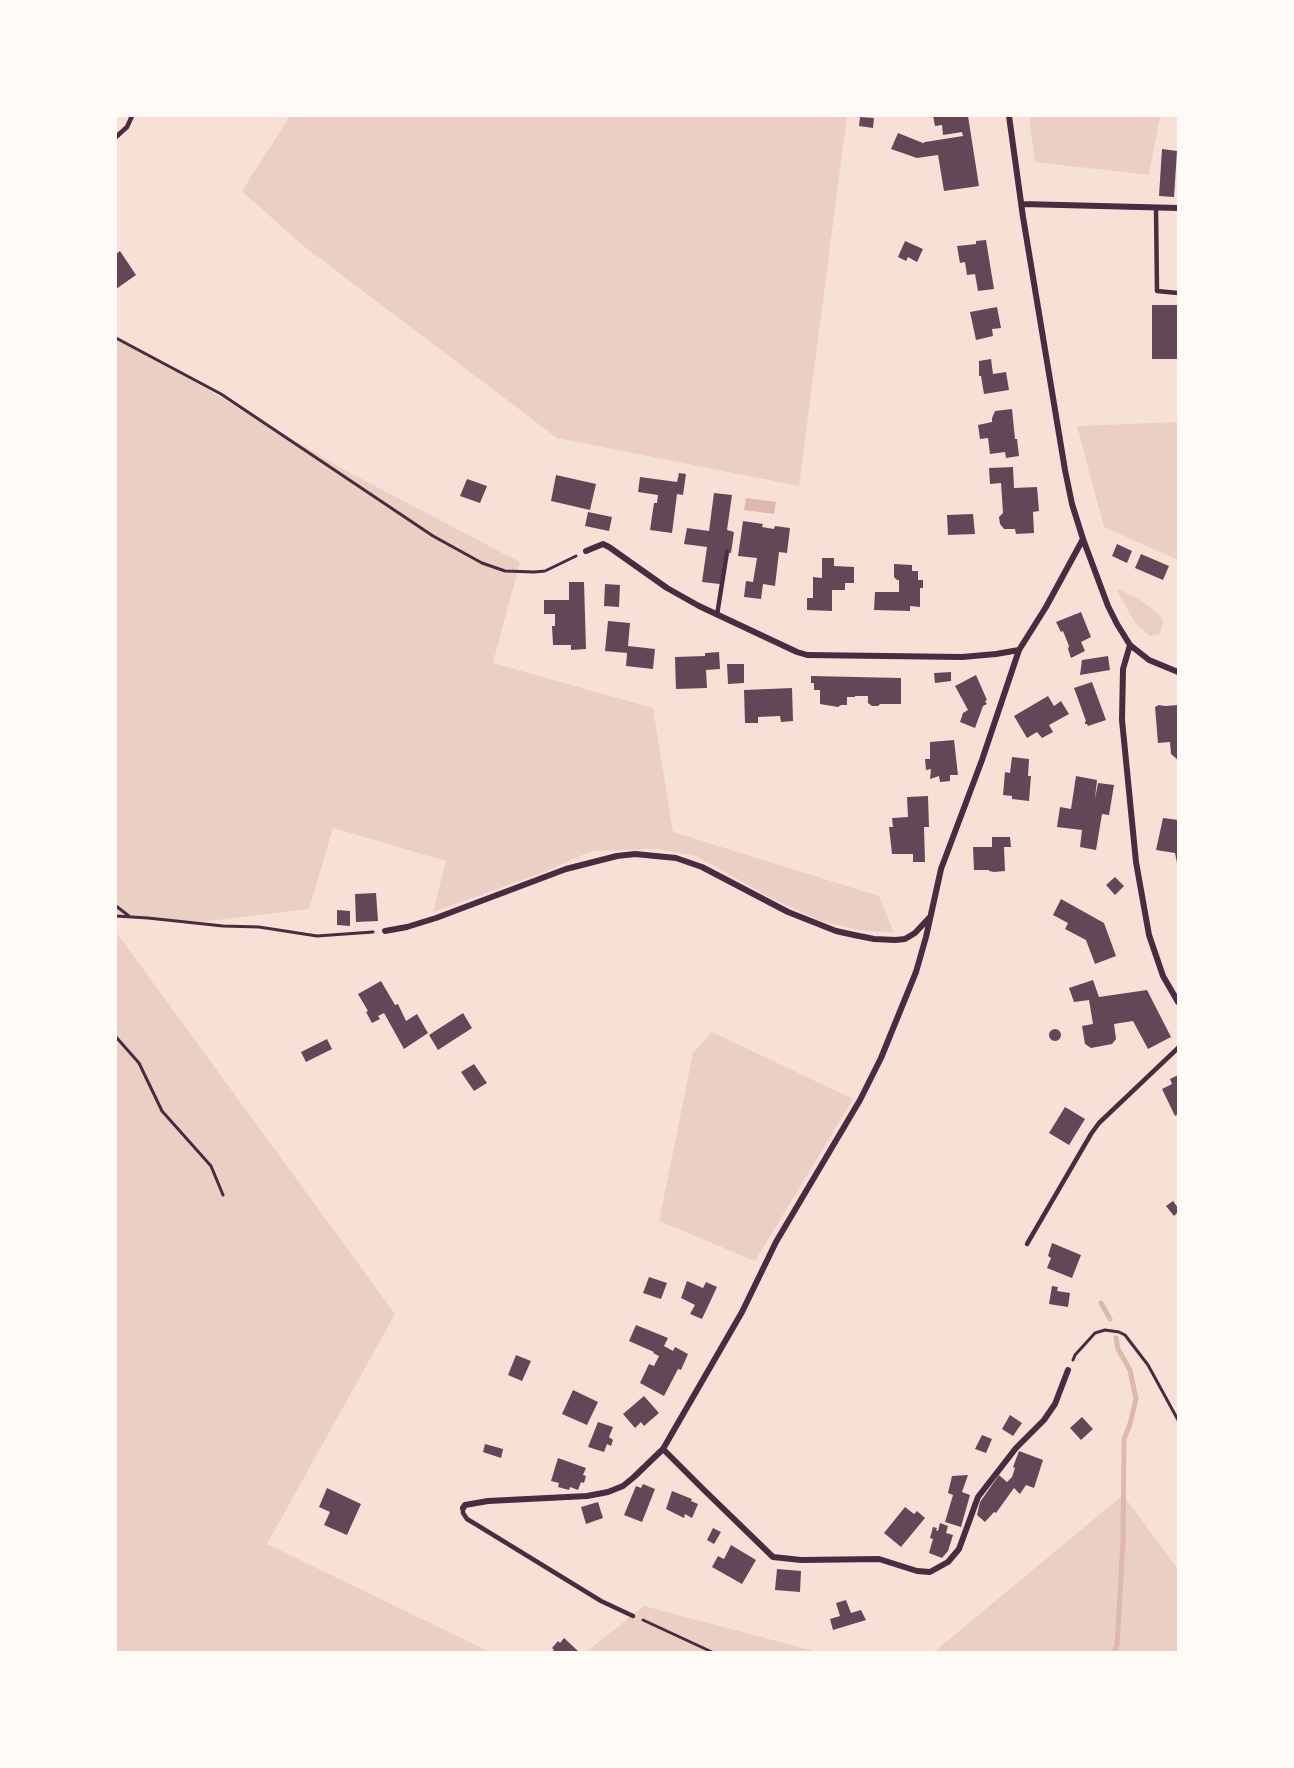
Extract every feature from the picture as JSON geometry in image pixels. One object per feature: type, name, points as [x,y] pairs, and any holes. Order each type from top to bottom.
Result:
[{"type":"street","points":[[1009,116],[1072,504],[1108,606],[1130,645],[1149,660],[1179,672]]},
{"type":"street","points":[[1022,204],[1179,208]]},
{"type":"street","points":[[463,1509],[465,1505],[488,1501],[587,1496],[608,1492],[623,1486],[663,1449],[742,1312],[776,1242],[871,1080],[916,972],[941,869],[986,750],[1019,650],[1046,607],[1083,539]]},
{"type":"street","points":[[586,551],[603,544],[667,588],[717,615],[807,655],[962,657],[1019,650]]},
{"type":"street","points":[[1130,645],[1123,669],[1122,720],[1136,862],[1149,936],[1163,976],[1179,1002]]},
{"type":"street","points":[[385,931],[436,918],[566,869],[617,856],[635,854],[676,858],[702,867],[788,912],[836,931],[854,935],[874,939],[905,939],[915,933],[929,918]]},
{"type":"street","points":[[663,1449],[773,1557],[801,1560],[879,1559],[917,1571],[930,1572],[941,1567],[955,1555],[962,1544],[978,1497],[1016,1448],[1044,1420],[1055,1404],[1068,1370]]},
{"type":"lane","points":[[116,137],[127,127],[132,116]]},
{"type":"lane","points":[[1156,208],[1156,291],[1179,293]]},
{"type":"lane","points":[[717,615],[727,552]]},
{"type":"lane","points":[[1027,1244],[1095,1129],[1179,1048]]},
{"type":"lane","points":[[463,1509],[468,1519],[477,1525],[601,1601],[633,1616]]},
{"type":"path","points":[[116,338],[221,394],[433,536],[493,568],[515,572],[545,571],[586,551]]},
{"type":"path","points":[[116,906],[130,917]]},
{"type":"path","points":[[116,916],[259,927],[317,936],[385,931]]},
{"type":"path","points":[[116,1037],[139,1063],[162,1111],[211,1166],[224,1195]]},
{"type":"path","points":[[1068,1370],[1075,1355],[1095,1333],[1105,1330],[1119,1332],[1125,1335],[1148,1365],[1179,1420]]},
{"type":"path","points":[[633,1616],[712,1653]]},
{"type":"shaded area","points":[[290,116],[847,116],[799,486],[557,438],[301,244],[242,191]]},
{"type":"shaded area","points":[[1029,116],[1160,116],[1149,175],[1035,162]]},
{"type":"shaded area","points":[[116,336],[348,472],[520,562],[493,663],[653,708],[673,832],[879,896],[894,933],[859,930],[821,921],[771,898],[696,856],[657,849],[592,851],[542,873],[433,912],[446,861],[333,828],[309,909],[192,923],[116,917]]},
{"type":"shaded area","points":[[1178,422],[1178,560],[1104,527],[1077,426]]},
{"type":"shaded area","points":[[746,498],[776,502],[774,514],[744,510]]},
{"type":"shaded area","points":[[1119,589],[1139,599],[1159,614],[1163,622],[1160,634],[1150,636],[1136,624],[1117,591]]},
{"type":"shaded area","points":[[116,932],[395,1314],[267,1544],[490,1652],[116,1652]]},
{"type":"shaded area","points":[[712,1032],[853,1099],[755,1261],[659,1221],[693,1053]]},
{"type":"shaded area","points":[[1123,1495],[1178,1569],[1178,1652],[934,1652]]},
{"type":"shaded area","points":[[644,1606],[818,1652],[586,1652]]},
{"type":"building","points":[[933,116],[968,116],[979,186],[944,191],[938,155],[917,158],[891,149],[898,133],[922,144],[963,136],[962,132],[943,135],[942,125],[935,126]]},
{"type":"building","points":[[860,117],[874,118],[873,128],[859,126]]},
{"type":"building","points":[[1162,149],[1177,151],[1174,197],[1159,196]]},
{"type":"building","points":[[986,240],[994,289],[978,291],[975,274],[967,275],[965,262],[960,263],[957,246],[976,244],[976,241]]},
{"type":"building","points":[[905,241],[923,249],[917,262],[908,257],[906,261],[898,257]]},
{"type":"building","points":[[120,251],[136,275],[116,289],[116,254]]},
{"type":"building","points":[[1152,305],[1178,305],[1178,359],[1152,359]]},
{"type":"building","points":[[997,307],[1001,328],[992,329],[993,336],[976,340],[970,312]]},
{"type":"building","points":[[991,359],[993,374],[1006,372],[1009,390],[984,394],[981,376],[979,376],[979,361]]},
{"type":"building","points":[[1012,409],[1019,456],[1006,458],[1005,452],[990,454],[988,438],[980,439],[978,425],[992,422],[995,411]]},
{"type":"building","points":[[1013,467],[1014,488],[1037,487],[1039,511],[1033,512],[1034,533],[1016,534],[1015,529],[1004,529],[1000,524],[999,517],[1003,513],[1001,483],[990,484],[989,468]]},
{"type":"building","points":[[679,473],[686,474],[683,495],[677,494],[672,533],[650,530],[654,503],[657,503],[658,495],[638,492],[640,477],[677,482]]},
{"type":"building","points":[[556,475],[596,484],[590,510],[551,501]]},
{"type":"building","points":[[467,479],[487,486],[480,503],[460,496]]},
{"type":"building","points":[[714,493],[732,495],[727,530],[734,532],[731,553],[725,552],[720,584],[702,582],[707,547],[684,544],[687,528],[709,531]]},
{"type":"building","points":[[588,512],[612,517],[609,531],[585,526]]},
{"type":"building","points":[[973,514],[975,534],[948,535],[947,515]]},
{"type":"building","points":[[743,521],[763,524],[762,527],[774,529],[775,526],[790,528],[787,553],[779,552],[775,586],[763,584],[761,599],[744,597],[746,581],[753,582],[757,558],[738,556]]},
{"type":"building","points":[[1117,544],[1132,551],[1127,563],[1112,556]]},
{"type":"building","points":[[1141,554],[1169,566],[1163,580],[1135,568]]},
{"type":"building","points":[[822,558],[834,558],[834,566],[854,567],[854,583],[845,583],[845,590],[832,590],[832,611],[807,610],[807,598],[813,598],[813,577],[822,578]]},
{"type":"building","points":[[894,564],[912,565],[912,571],[918,571],[918,580],[923,580],[923,588],[920,588],[920,607],[910,606],[910,611],[874,610],[875,592],[899,592],[899,580],[894,577]]},
{"type":"building","points":[[569,582],[584,582],[586,649],[571,650],[571,645],[553,645],[552,626],[555,626],[555,614],[544,614],[544,600],[569,600]]},
{"type":"building","points":[[605,584],[620,585],[619,607],[604,606]]},
{"type":"building","points":[[1081,612],[1091,637],[1081,642],[1085,651],[1071,658],[1063,631],[1061,632],[1056,622]]},
{"type":"building","points":[[608,621],[630,623],[628,646],[655,649],[653,669],[626,666],[627,653],[605,651]]},
{"type":"building","points":[[719,652],[720,669],[706,670],[707,688],[676,689],[675,657],[705,656],[705,653]]},
{"type":"building","points":[[1108,656],[1110,670],[1080,675],[1082,660]]},
{"type":"building","points":[[727,664],[744,664],[744,683],[728,684]]},
{"type":"building","points":[[951,672],[951,681],[935,683],[934,673]]},
{"type":"building","points":[[976,675],[987,704],[983,706],[975,728],[960,722],[963,713],[968,710],[955,686]]},
{"type":"building","points":[[811,676],[901,678],[901,704],[872,706],[868,703],[868,696],[855,696],[847,697],[847,705],[838,707],[820,704],[820,690],[814,690]]},
{"type":"building","points":[[1092,682],[1106,720],[1088,726],[1085,724],[1086,721],[1074,688]]},
{"type":"building","points":[[792,688],[793,721],[781,722],[780,716],[758,717],[758,723],[745,723],[744,690]]},
{"type":"building","points":[[1048,696],[1054,706],[1061,701],[1069,714],[1049,725],[1053,732],[1042,738],[1037,732],[1027,738],[1014,716]]},
{"type":"building","points":[[1178,705],[1178,760],[1171,754],[1170,742],[1158,743],[1155,707]]},
{"type":"building","points":[[954,740],[958,775],[950,775],[950,781],[940,782],[939,776],[930,779],[931,769],[926,770],[925,759],[930,759],[930,742]]},
{"type":"building","points":[[1012,757],[1029,759],[1028,776],[1031,776],[1029,801],[1012,799],[1012,796],[1003,795],[1005,772],[1010,773]]},
{"type":"building","points":[[1076,776],[1097,780],[1095,799],[1098,783],[1114,785],[1109,815],[1102,814],[1096,850],[1080,847],[1082,830],[1057,827],[1060,807],[1071,809]]},
{"type":"building","points":[[928,796],[929,827],[924,827],[925,862],[913,862],[913,854],[892,854],[889,827],[893,827],[892,818],[908,817],[907,797]]},
{"type":"building","points":[[1163,818],[1178,820],[1178,868],[1175,853],[1156,850]]},
{"type":"building","points":[[992,837],[1010,837],[1011,847],[1004,847],[1005,871],[974,870],[973,847],[992,847]]},
{"type":"building","points":[[1115,877],[1124,886],[1115,895],[1106,885]]},
{"type":"building","points":[[376,893],[378,921],[356,922],[355,894]]},
{"type":"building","points":[[1061,899],[1104,923],[1116,956],[1095,964],[1086,940],[1065,929],[1068,923],[1053,915]]},
{"type":"building","points":[[337,910],[350,911],[350,926],[337,925]]},
{"type":"building","points":[[1093,980],[1099,997],[1147,990],[1171,1037],[1148,1049],[1133,1021],[1114,1024],[1116,1039],[1112,1044],[1091,1048],[1085,1044],[1082,1026],[1093,1024],[1089,1000],[1074,1002],[1069,988]]},
{"type":"building","points":[[381,981],[395,1005],[398,1004],[406,1021],[417,1014],[428,1033],[404,1049],[384,1013],[378,1016],[380,1019],[372,1023],[358,994]]},
{"type":"building","points":[[463,1013],[472,1028],[438,1050],[429,1035]]},
{"type":"building","points":[[1057,1029],[1061,1035],[1057,1041],[1053,1041],[1049,1033]]},
{"type":"building","points":[[327,1039],[332,1049],[306,1062],[301,1052]]},
{"type":"building","points":[[474,1064],[487,1083],[474,1091],[461,1072]]},
{"type":"building","points":[[1178,1075],[1178,1114],[1175,1116],[1162,1089],[1172,1084],[1170,1079]]},
{"type":"building","points":[[1065,1107],[1085,1119],[1069,1145],[1049,1133]]},
{"type":"building","points":[[1173,1201],[1178,1208],[1174,1216],[1166,1206]]},
{"type":"building","points":[[1052,1243],[1081,1255],[1072,1278],[1047,1268],[1051,1258],[1048,1256]]},
{"type":"building","points":[[649,1277],[667,1283],[661,1299],[643,1293]]},
{"type":"building","points":[[687,1281],[703,1288],[706,1282],[717,1287],[702,1319],[690,1314],[695,1305],[681,1298]]},
{"type":"building","points":[[1052,1286],[1058,1287],[1057,1291],[1070,1293],[1068,1307],[1049,1304]]},
{"type":"building","points":[[636,1325],[668,1338],[664,1346],[673,1351],[675,1347],[688,1354],[681,1370],[678,1369],[664,1396],[640,1383],[649,1364],[654,1366],[659,1356],[629,1341]]},
{"type":"building","points":[[516,1355],[531,1361],[522,1381],[508,1375]]},
{"type":"building","points":[[573,1390],[598,1402],[587,1425],[562,1414]]},
{"type":"building","points":[[644,1396],[659,1413],[644,1426],[641,1422],[635,1428],[623,1414]]},
{"type":"building","points":[[1010,1415],[1022,1423],[1013,1436],[1002,1429]]},
{"type":"building","points":[[1082,1417],[1093,1429],[1081,1440],[1070,1428]]},
{"type":"building","points":[[598,1422],[613,1427],[609,1437],[613,1440],[611,1446],[607,1444],[604,1452],[588,1447]]},
{"type":"building","points":[[982,1435],[992,1439],[986,1453],[975,1449]]},
{"type":"building","points":[[485,1444],[503,1449],[501,1458],[483,1452]]},
{"type":"building","points":[[1019,1451],[1043,1460],[1034,1488],[1026,1485],[1020,1494],[1014,1488],[996,1513],[994,1512],[985,1522],[977,1515],[980,1502],[999,1475],[1007,1482],[1012,1477]]},
{"type":"building","points":[[558,1458],[586,1468],[583,1475],[586,1476],[584,1483],[581,1482],[578,1490],[558,1487],[559,1483],[551,1481]]},
{"type":"building","points":[[968,1475],[962,1492],[970,1495],[961,1527],[945,1522],[953,1495],[948,1493],[952,1476]]},
{"type":"building","points":[[643,1484],[655,1489],[642,1522],[624,1515],[636,1486],[641,1488]]},
{"type":"building","points":[[327,1488],[361,1504],[347,1535],[324,1525],[330,1512],[319,1507]]},
{"type":"building","points":[[672,1491],[698,1504],[692,1518],[685,1514],[684,1518],[666,1509]]},
{"type":"building","points":[[598,1502],[603,1518],[586,1524],[581,1507]]},
{"type":"building","points":[[905,1507],[914,1514],[917,1511],[925,1518],[901,1547],[884,1533]]},
{"type":"building","points":[[940,1523],[948,1526],[946,1533],[953,1535],[948,1551],[942,1558],[929,1553],[933,1539],[930,1538],[933,1527],[938,1531]]},
{"type":"building","points":[[713,1528],[721,1532],[714,1544],[707,1540]]},
{"type":"building","points":[[731,1545],[756,1560],[742,1584],[712,1567],[718,1556],[724,1559]]},
{"type":"building","points":[[777,1569],[801,1571],[800,1592],[775,1590]]},
{"type":"building","points":[[846,1600],[851,1613],[861,1610],[866,1620],[833,1630],[830,1619],[840,1616],[836,1603]]},
{"type":"building","points":[[564,1638],[577,1652],[552,1652],[554,1650],[552,1648],[558,1641],[560,1643]]},
{"type":"waterway","points":[[1101,1303],[1110,1319]]},
{"type":"waterway","points":[[1114,1652],[1117,1645],[1123,1542],[1124,1439],[1136,1399],[1130,1370],[1118,1349],[1116,1338]]}]
